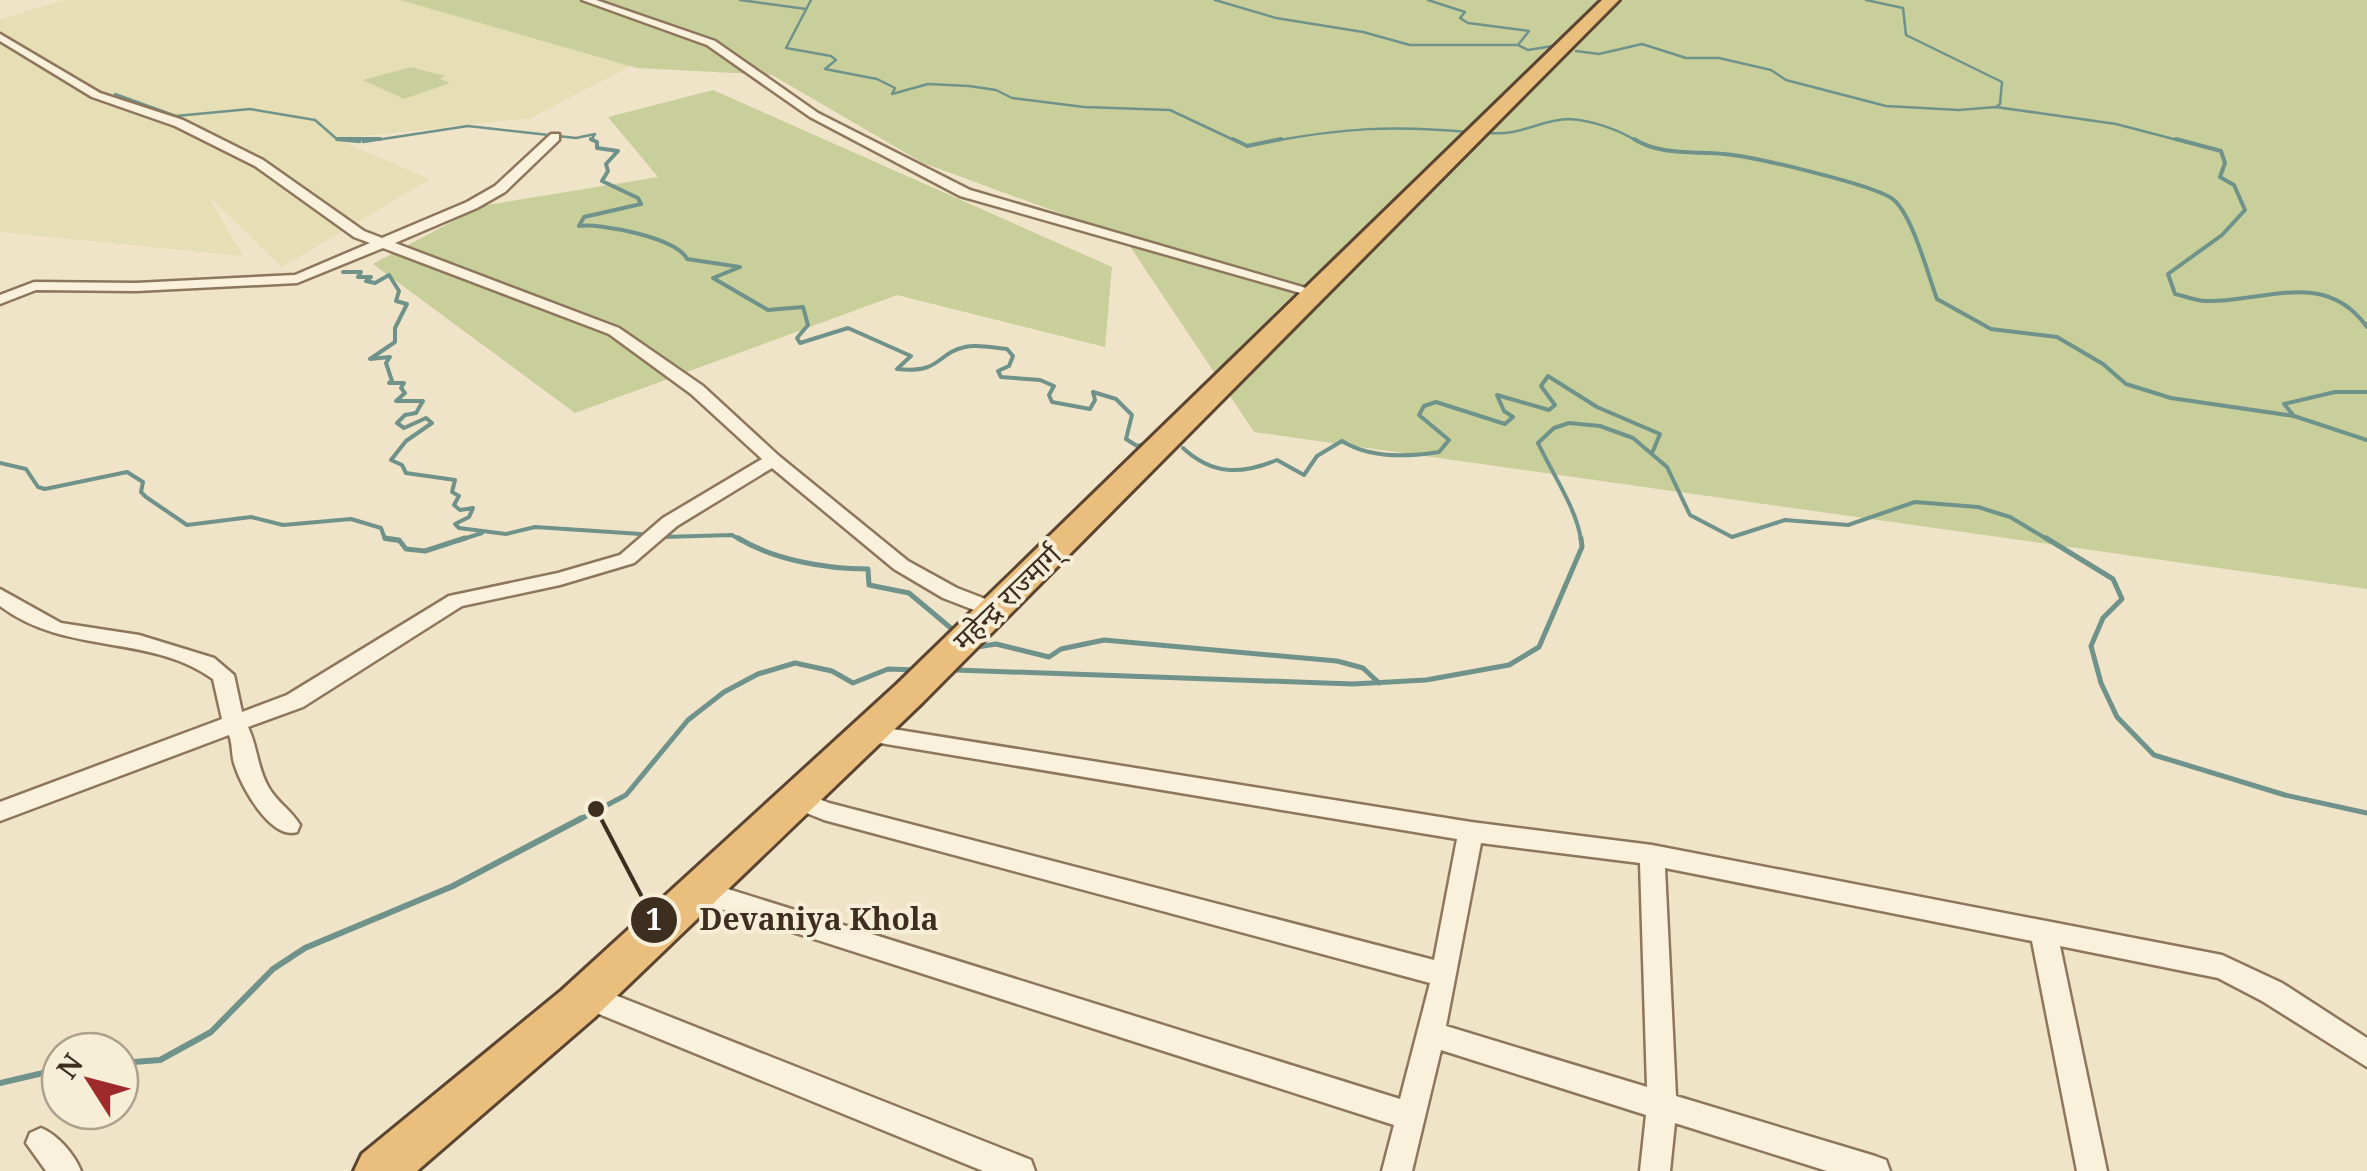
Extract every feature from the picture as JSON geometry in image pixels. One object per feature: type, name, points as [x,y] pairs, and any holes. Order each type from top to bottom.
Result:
[{"type":"highway","name":"महेन्द्र राज्मार्ग्","points":[[379,1171],[587,996],[868,733],[1611,0]]},
{"type":"street","points":[[587,0],[711,42],[814,115],[965,193],[1316,293]]},
{"type":"street","points":[[0,37],[96,95],[179,122],[216,140],[276,174],[346,228],[614,331],[698,390],[773,460],[901,565],[950,593],[994,610]]},
{"type":"street","points":[[0,284],[136,287],[297,279],[472,205],[500,189],[555,137]]},
{"type":"street","points":[[0,300],[34,286]]},
{"type":"street","points":[[0,812],[295,701],[456,601],[560,579],[627,558],[656,534],[773,460]]},
{"type":"street","points":[[0,596],[24,614],[57,629],[139,642],[206,664],[223,675],[243,740],[245,764],[264,799],[288,826]]},
{"type":"street","points":[[868,733],[1470,832],[1652,856],[2222,967],[2272,992],[2367,1054]]},
{"type":"street","points":[[796,799],[824,812],[1445,975]]},
{"type":"street","points":[[1396,1171],[1445,975],[1470,832]]},
{"type":"street","points":[[1652,856],[1662,1106],[1655,1171]]},
{"type":"street","points":[[699,890],[1410,1116]]},
{"type":"street","points":[[2044,934],[2092,1171]]},
{"type":"street","points":[[587,996],[1020,1171]]},
{"type":"street","points":[[1430,1034],[1870,1170]]},
{"type":"street","points":[[42,1143],[66,1171]]},
{"type":"shaded area","points":[[65,0],[478,0],[675,43],[531,118],[336,139],[430,179],[282,267],[208,196],[243,256],[0,232],[0,19]]},
{"type":"green space","points":[[400,0],[2367,0],[2367,589],[1254,432],[1123,236],[923,163],[772,75],[637,68]]},
{"type":"green space","points":[[411,67],[445,76],[440,79],[450,83],[404,99],[363,80]]},
{"type":"green space","points":[[713,90],[1112,267],[1105,347],[897,295],[575,413],[373,264],[481,206],[658,177],[608,117]]},
{"type":"waterway","points":[[740,0],[806,9]]},
{"type":"waterway","points":[[811,0],[786,48],[831,56],[836,60],[825,69],[877,79],[895,88],[892,94],[928,84],[969,86],[996,90],[1012,98],[1084,107],[1170,110],[1238,142]]},
{"type":"waterway","points":[[1215,0],[1276,18],[1363,32],[1410,45],[1518,45]]},
{"type":"waterway","points":[[1428,0],[1465,12],[1460,18],[1468,23],[1529,31],[1518,45]]},
{"type":"waterway","points":[[1866,0],[1903,8],[1906,35],[2002,82],[2000,104],[1996,107]]},
{"type":"waterway","points":[[1576,51],[1599,54],[1642,44],[1686,58],[1719,58],[1771,70],[1786,80],[1886,106],[1959,110],[1996,107]]},
{"type":"waterway","points":[[1518,45],[1528,50],[1553,46]]},
{"type":"waterway","points":[[115,94],[176,116],[250,109],[315,120],[338,140],[360,142]]},
{"type":"waterway","points":[[1996,107],[2116,124],[2185,142]]},
{"type":"waterway","points":[[1490,133],[1569,119],[1605,126],[1638,142]]},
{"type":"waterway","points":[[363,142],[468,126],[576,138],[595,134],[592,139]]},
{"type":"waterway","points":[[1269,142],[1368,129],[1468,132]]},
{"type":"waterway","points":[[337,139],[380,139]]},
{"type":"waterway","points":[[592,139],[597,142],[597,148],[618,151],[606,164],[608,171],[602,181],[638,198],[641,204],[584,217],[579,226],[638,234],[669,245],[687,259],[740,267],[713,278],[768,310],[803,307],[808,325],[797,338],[800,343],[848,328],[911,356],[897,369],[912,370],[931,366],[965,347],[1007,349],[1013,356],[1009,366],[998,371],[1001,377],[1040,380],[1054,386],[1049,395],[1052,402],[1090,409],[1095,400],[1093,392],[1116,399],[1132,415],[1126,439],[1137,446],[1150,443]]},
{"type":"waterway","points":[[592,139],[596,142]]},
{"type":"waterway","points":[[1233,139],[1247,146],[1281,139]]},
{"type":"waterway","points":[[1634,139],[1666,150],[1724,154],[1785,165],[1883,194],[1894,200],[1907,219],[1937,299],[1991,329],[2057,337],[2103,364],[2126,384],[2171,398],[2294,416]]},
{"type":"waterway","points":[[2176,139],[2221,151],[2225,163],[2220,177],[2234,185],[2245,210],[2222,235],[2168,274],[2175,294],[2206,301],[2313,293],[2350,309],[2367,327]]},
{"type":"waterway","points":[[343,272],[361,272],[358,277],[371,277],[366,281],[375,283],[389,275],[399,291],[396,301],[407,304],[395,328],[395,342],[370,359],[390,357],[386,363],[392,381],[389,383],[404,383],[401,388],[405,393],[396,401],[423,401],[416,413],[405,415],[397,423],[404,428],[426,418],[432,423],[406,441],[391,460],[402,465],[406,473],[455,480],[452,492],[459,496],[454,505],[460,510],[473,508],[469,517],[455,524],[459,528],[506,534],[535,527],[641,534]]},
{"type":"waterway","points":[[1183,448],[1216,468],[1239,470],[1277,460],[1304,475],[1317,456],[1342,441],[1364,451],[1389,455],[1439,452],[1449,440],[1419,415],[1424,406],[1436,402],[1505,424],[1513,417],[1504,411],[1497,395],[1549,410],[1555,405],[1541,386],[1548,376],[1597,407],[1660,434],[1653,451]]},
{"type":"waterway","points":[[2294,416],[2284,404],[2335,392],[2367,392]]},
{"type":"waterway","points":[[2294,416],[2367,440]]},
{"type":"waterway","points":[[1581,541],[1570,505],[1538,443],[1554,428],[1569,423],[1600,426],[1633,438],[1667,467],[1690,515],[1732,537],[1785,520],[1848,525],[1915,502],[1978,507],[2010,517],[2050,541]]},
{"type":"waterway","points":[[0,463],[26,469],[38,487],[45,489],[127,472],[143,482],[141,492],[146,497],[187,525],[251,517],[283,525],[351,519],[381,528],[385,539],[400,541]]},
{"type":"waterway","points":[[457,541],[482,533]]},
{"type":"waterway","points":[[662,537],[732,535],[742,541]]},
{"type":"waterway","points":[[385,538],[400,541]]},
{"type":"waterway","points":[[400,541],[406,549],[425,551],[465,538]]},
{"type":"waterway","points":[[738,538],[801,562],[868,569],[869,585],[909,593],[952,629],[952,634]]},
{"type":"waterway","points":[[1379,683],[1426,680],[1509,665],[1539,647],[1582,547],[1581,538]]},
{"type":"waterway","points":[[2046,538],[2113,579],[2122,599],[2103,618],[2091,646],[2101,683],[2117,717],[2154,755],[2285,795],[2367,813]]},
{"type":"waterway","points":[[971,648],[996,644],[1049,657],[1061,649],[1104,640],[1337,661],[1363,668],[1379,683]]},
{"type":"waterway","points":[[577,821],[626,795],[688,720],[724,692],[758,674],[795,663],[832,671],[853,683],[888,669],[917,670]]},
{"type":"waterway","points":[[956,670],[1379,683]]},
{"type":"waterway","points":[[140,1062],[160,1060],[211,1032],[273,969],[305,948],[453,886],[582,818]]},
{"type":"waterway","points":[[0,1083],[40,1074]]},
{"type":"place","name":"Devaniya Khola","points":[[596,809]]}]
